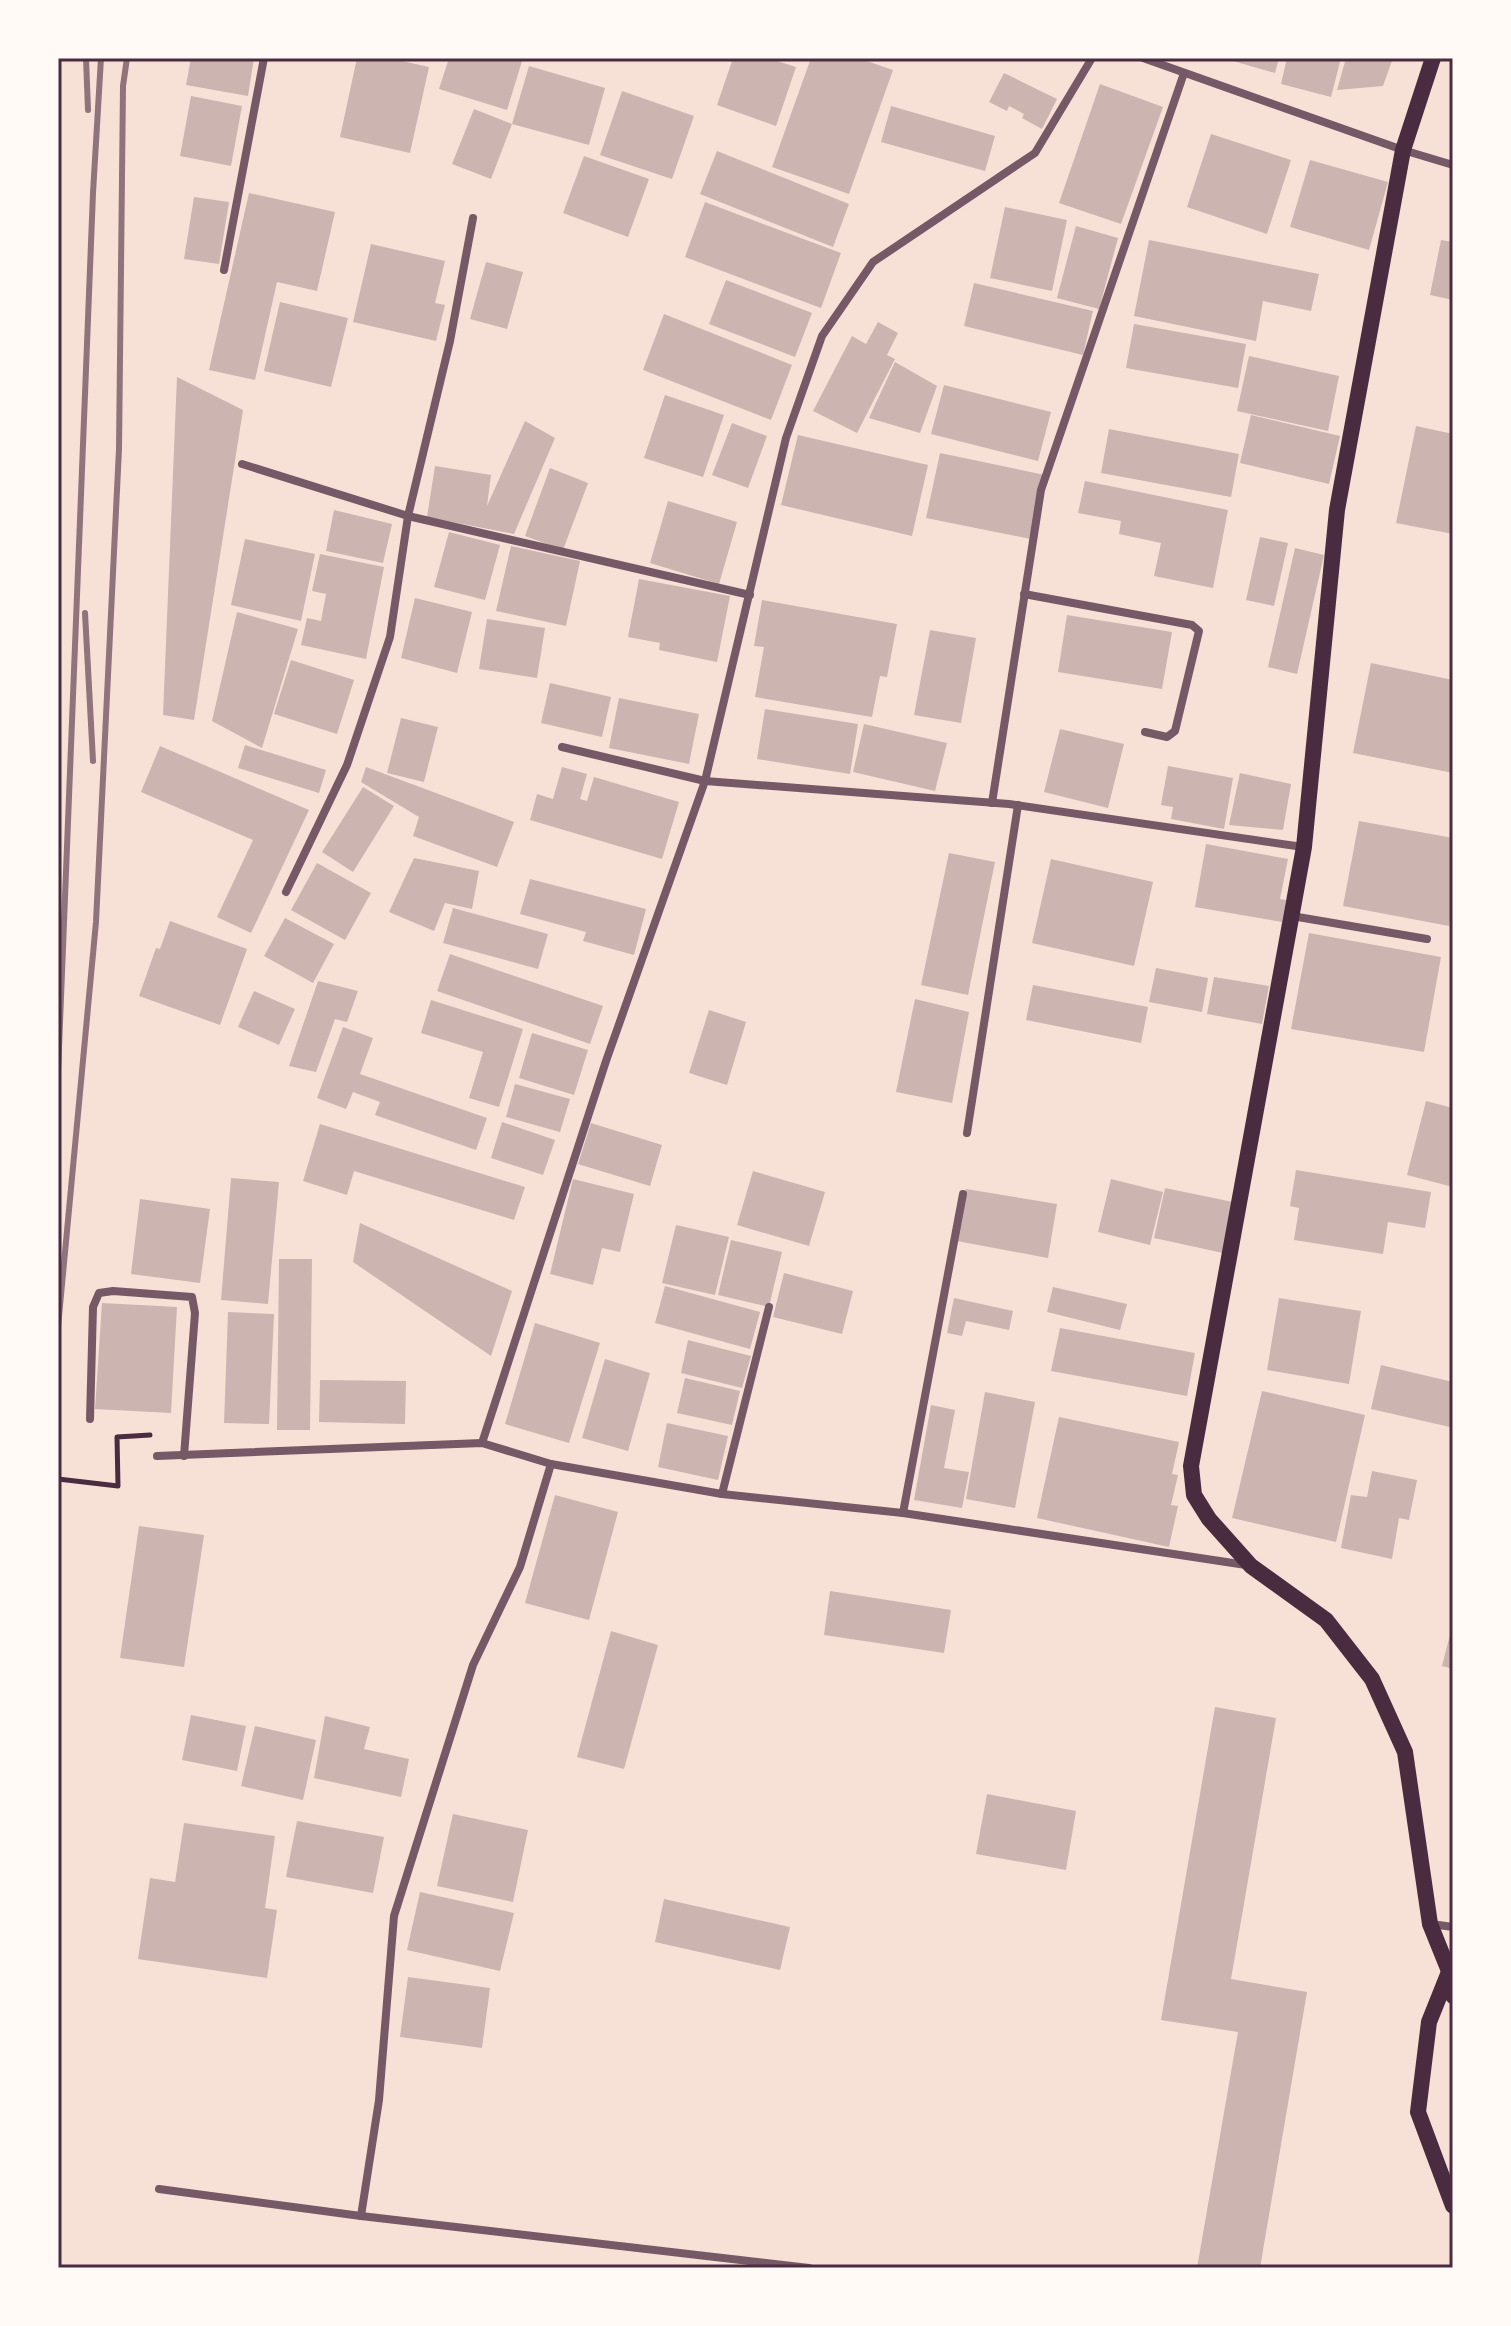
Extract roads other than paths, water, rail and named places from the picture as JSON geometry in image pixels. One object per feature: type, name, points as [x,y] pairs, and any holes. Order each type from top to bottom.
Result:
[{"type":"main road","points":[[1433,58],[1403,150],[1337,510],[1304,847],[1191,1466],[1194,1495],[1209,1519],[1251,1566],[1326,1620],[1372,1679],[1405,1752],[1430,1924],[1449,1971],[1453,1996]]},
{"type":"main road","points":[[1449,1971],[1429,2022],[1418,2112],[1453,2206]]},
{"type":"street","points":[[224,270],[264,58]]},
{"type":"street","points":[[482,1443],[606,1061],[705,781],[786,438],[822,336],[873,262],[1035,153],[1092,58]]},
{"type":"street","points":[[1143,58],[1453,165]]},
{"type":"street","points":[[992,803],[1041,490],[1184,73]]},
{"type":"street","points":[[286,892],[347,765],[390,637],[408,516],[450,341],[473,218]]},
{"type":"street","points":[[242,464],[408,516],[750,595]]},
{"type":"street","points":[[1024,594],[1192,625],[1199,631],[1175,731],[1167,737],[1145,732]]},
{"type":"street","points":[[562,747],[705,781],[1018,805],[1304,847]]},
{"type":"street","points":[[967,1133],[1018,805]]},
{"type":"street","points":[[1291,916],[1427,939]]},
{"type":"street","points":[[903,1513],[963,1194]]},
{"type":"street","points":[[90,1419],[93,1307],[99,1293],[113,1291],[192,1297],[195,1313],[184,1456]]},
{"type":"street","points":[[722,1494],[769,1307]]},
{"type":"street","points":[[157,1456],[482,1443],[551,1464],[722,1494],[903,1513],[1251,1566]]},
{"type":"street","points":[[361,2216],[379,2100],[394,1916],[473,1665],[520,1567],[551,1464]]},
{"type":"street","points":[[1430,1924],[1453,1927]]},
{"type":"street","points":[[159,2189],[361,2216],[809,2268]]},
{"type":"railway","points":[[86,58],[88,110]]},
{"type":"railway","points":[[58,1073],[101,58]]},
{"type":"railway","points":[[58,1327],[96,922],[119,449],[123,86],[127,58]]},
{"type":"railway","points":[[85,613],[93,761]]}]
